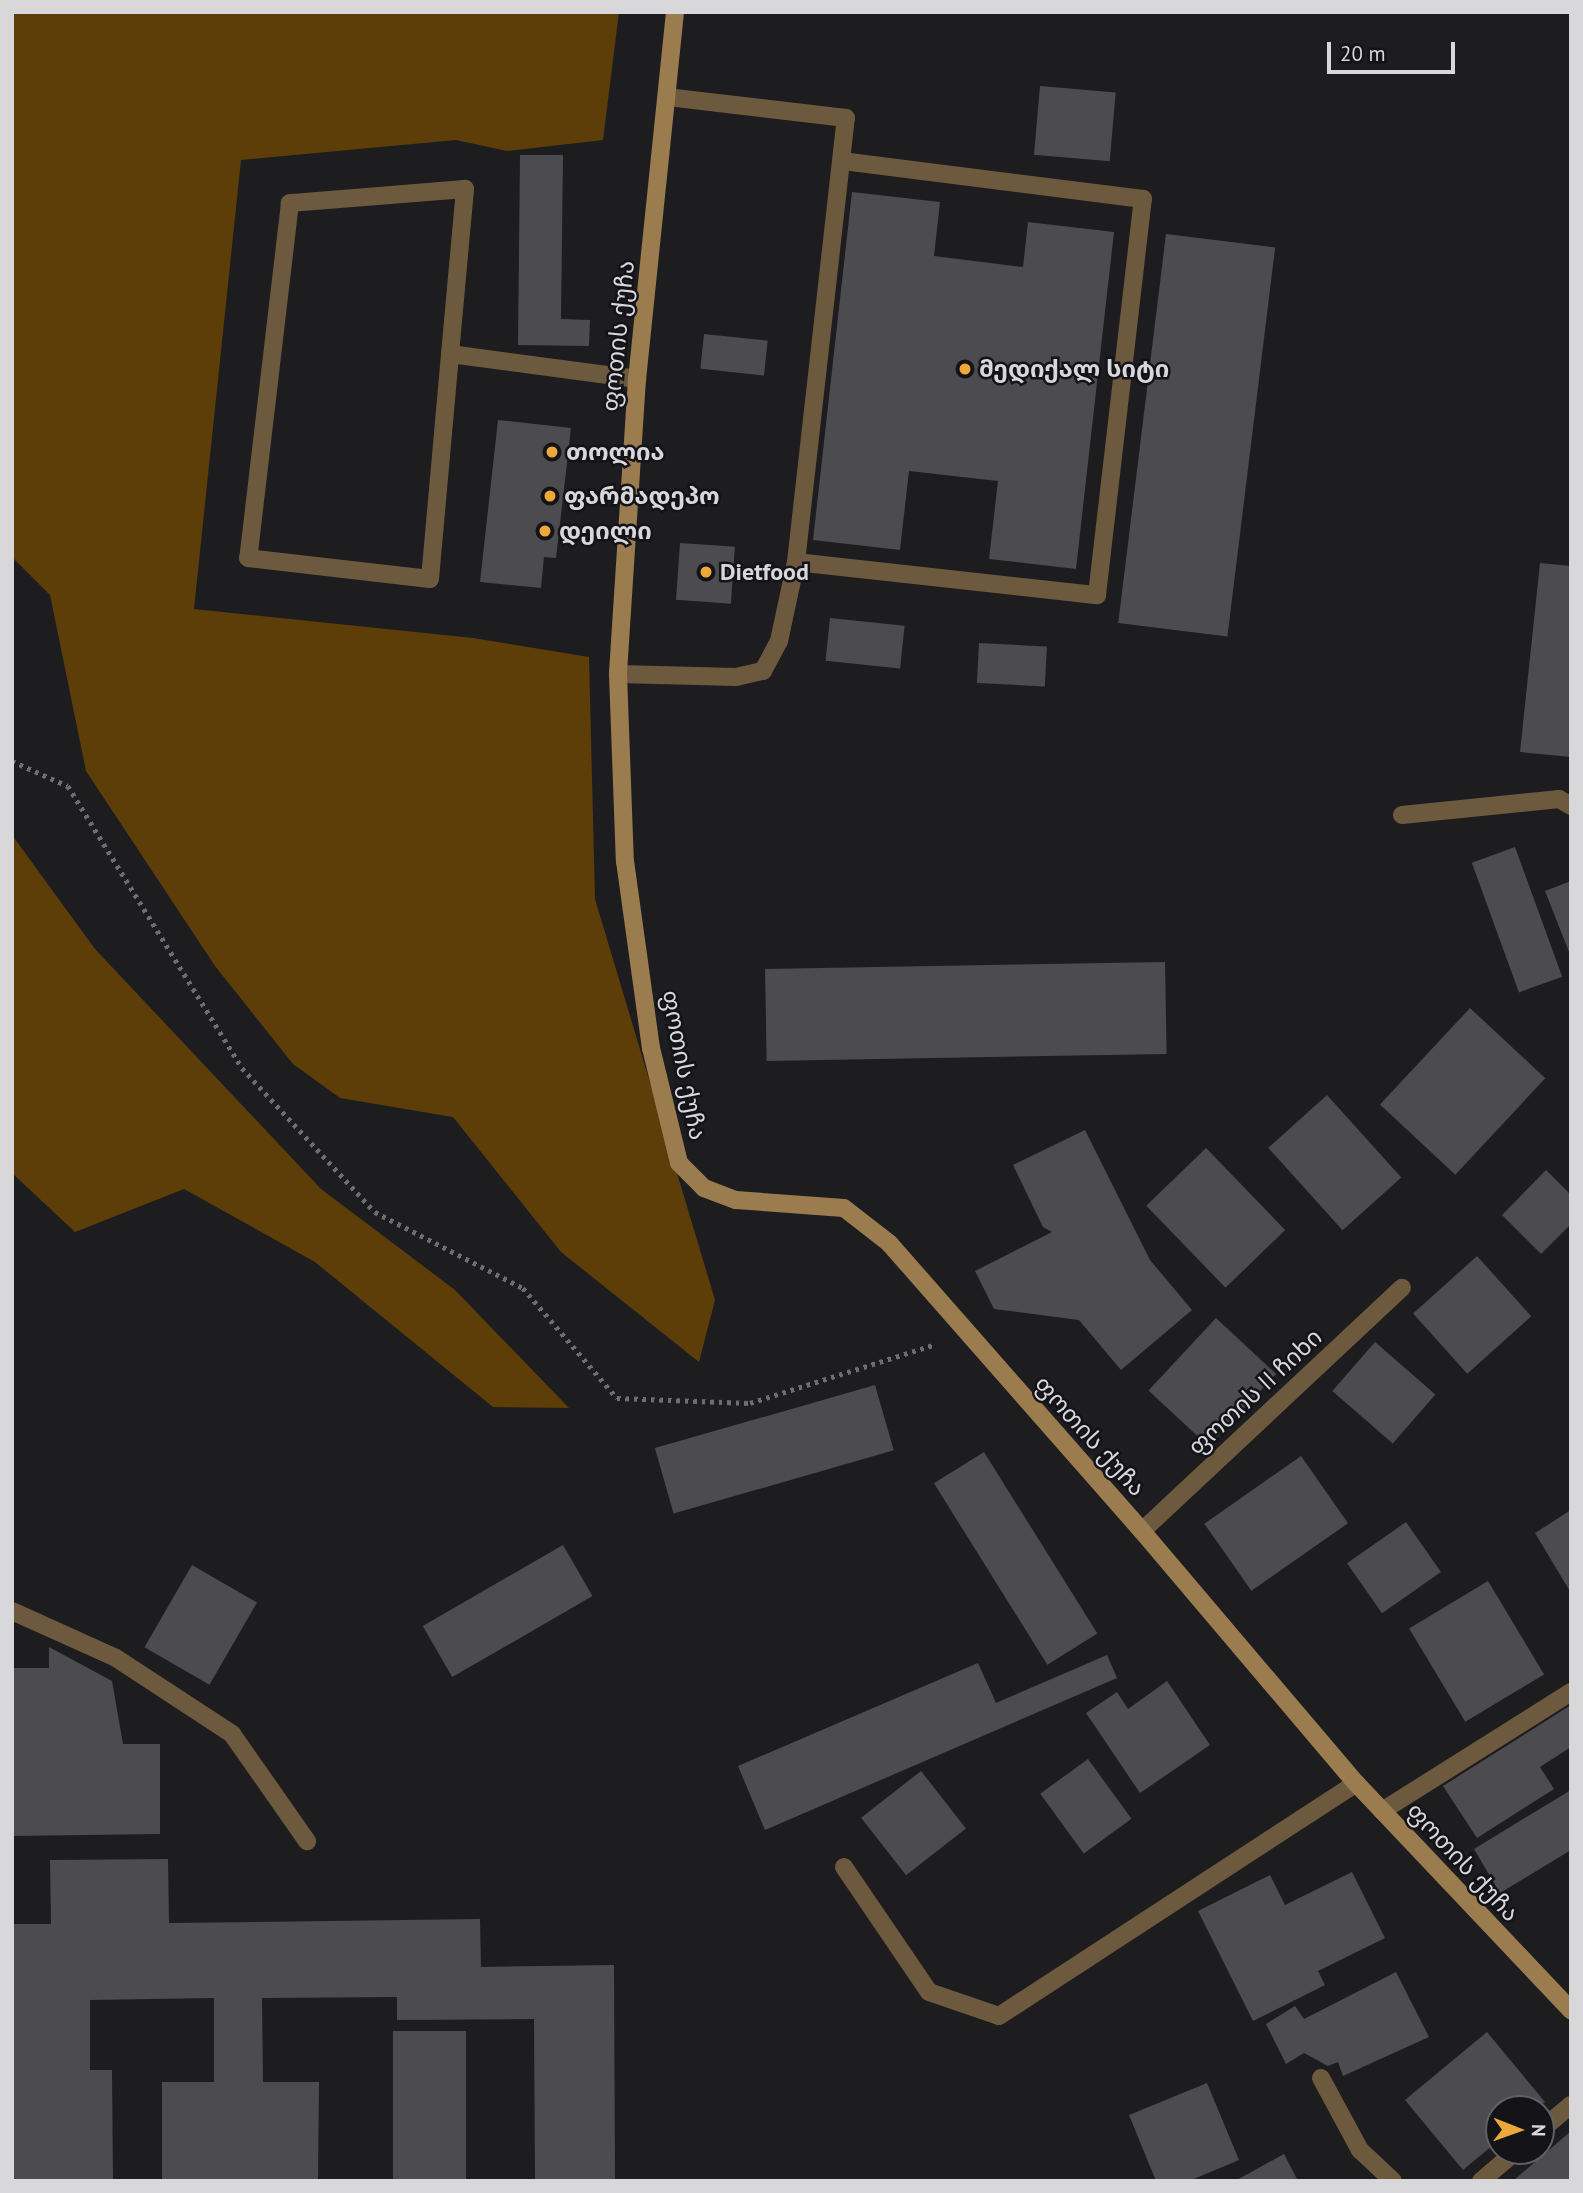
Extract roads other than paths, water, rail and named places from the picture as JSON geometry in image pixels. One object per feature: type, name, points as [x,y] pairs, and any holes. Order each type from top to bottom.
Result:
[{"type":"street","name":"ფოთის ქუჩა","points":[[675,12],[637,379],[618,674],[625,861],[651,1048],[679,1163],[704,1188],[736,1200],[844,1208],[889,1243],[1142,1531],[1356,1783],[1571,2010]]},
{"type":"street","points":[[618,674],[736,677],[763,671],[779,641],[796,562],[846,118],[667,97]]},
{"type":"street","points":[[796,562],[1097,595],[1143,199],[841,161]]},
{"type":"street","points":[[465,189],[450,354],[429,579],[248,558],[290,203],[465,189]]},
{"type":"street","points":[[450,354],[637,379]]},
{"type":"street","points":[[1402,815],[1559,799],[1571,806]]},
{"type":"street","name":"ფოთის II ჩიხი","points":[[1142,1531],[1402,1288]]},
{"type":"street","points":[[12,1611],[116,1658],[232,1734],[307,1841]]},
{"type":"street","points":[[1382,1811],[1571,1692]]},
{"type":"street","points":[[844,1867],[929,1992],[999,2016],[1356,1783]]},
{"type":"street","points":[[1321,2078],[1360,2151],[1393,2181]]},
{"type":"street","points":[[1555,2118],[1571,2105]]},
{"type":"street","points":[[1481,2181],[1500,2165]]},
{"type":"place","name":"მედიქალ სიტი","points":[[965,369]]},
{"type":"place","name":"თოლია","points":[[552,452]]},
{"type":"place","name":"ფარმადეპო","points":[[550,496]]},
{"type":"place","name":"დეილი","points":[[545,531]]},
{"type":"place","name":"Dietfood","points":[[706,572]]}]
